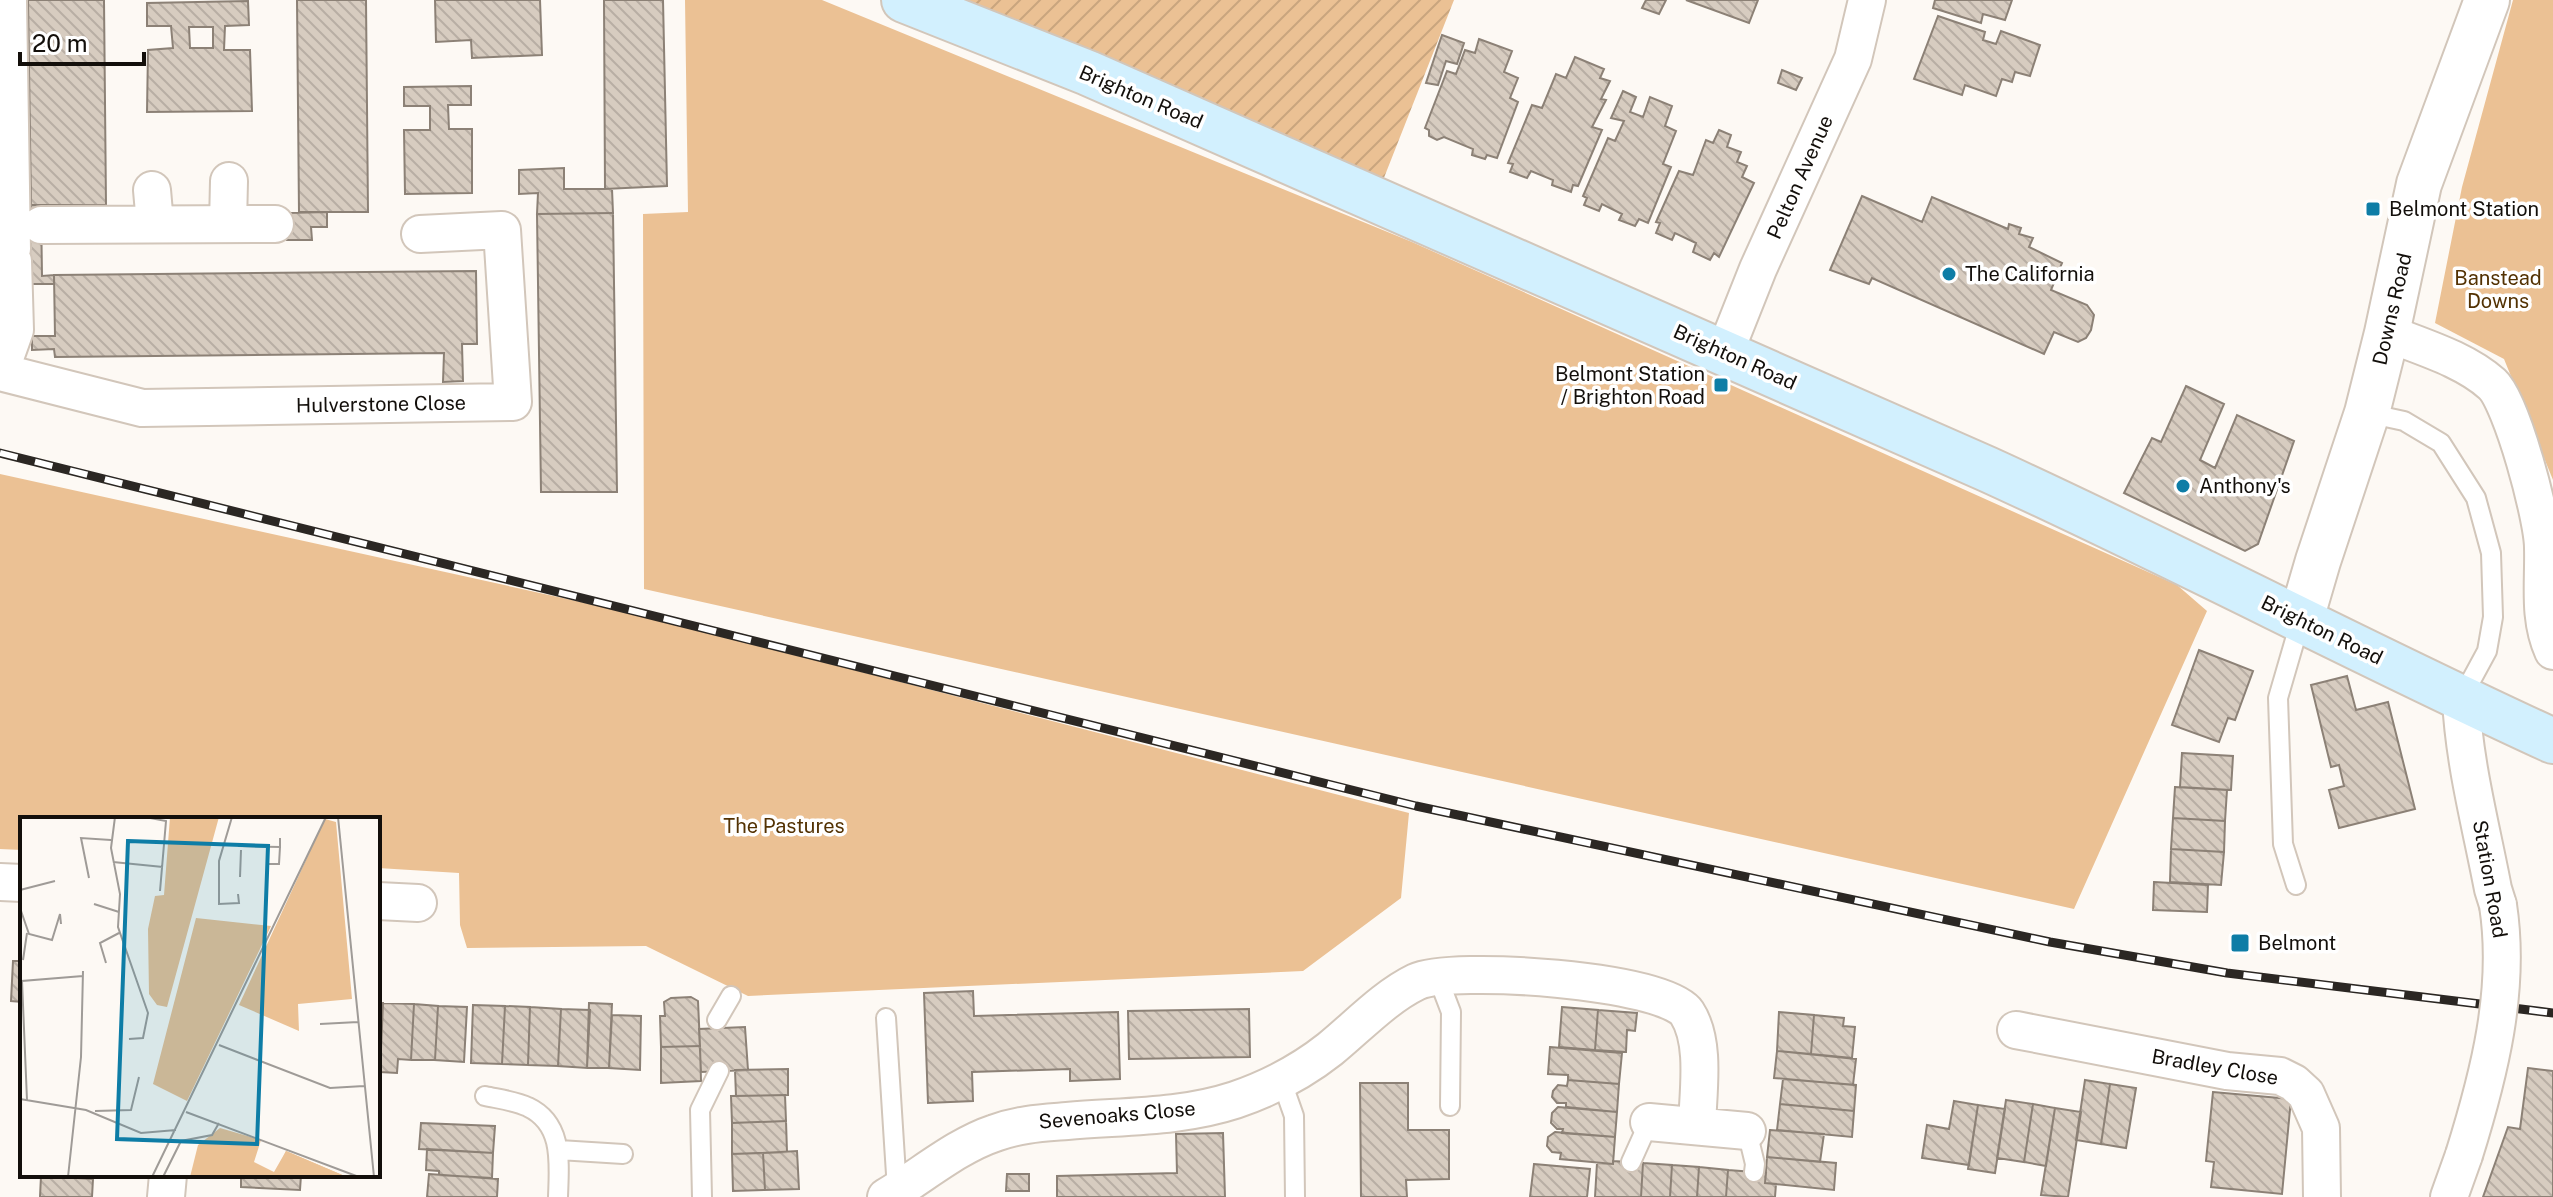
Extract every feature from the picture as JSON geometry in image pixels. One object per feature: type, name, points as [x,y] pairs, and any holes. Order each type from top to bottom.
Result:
[{"type":"main road","name":"Brighton Road","points":[[904,0],[1088,73],[1725,352],[2090,516],[2461,699],[2553,741]]},
{"type":"street","points":[[0,372],[15,330],[21,237],[8,0]]},
{"type":"street","name":"Pelton Avenue","points":[[1725,352],[1758,269],[1853,59],[1867,0]]},
{"type":"street","name":"Downs Road","points":[[2301,619],[2367,413],[2419,184],[2487,0]]},
{"type":"street","points":[[228,224],[229,181]]},
{"type":"street","points":[[21,237],[154,207],[228,224],[275,224]]},
{"type":"street","name":"Hulverstone Close","points":[[0,372],[142,408],[513,402],[502,230],[420,234]]},
{"type":"street","points":[[2387,333],[2434,352],[2495,386],[2514,427],[2543,542],[2543,617],[2546,636],[2553,651]]},
{"type":"street","name":"Station Road","points":[[2449,1197],[2476,1118],[2501,1001],[2502,949],[2498,905],[2469,771],[2462,730],[2461,699]]},
{"type":"street","points":[[0,882],[20,883]]},
{"type":"street","points":[[380,901],[418,903]]},
{"type":"street","name":"Sevenoaks Close","points":[[892,1194],[994,1133],[1029,1124],[1178,1114],[1232,1100],[1282,1082],[1328,1051],[1368,1015],[1418,981],[1467,974],[1638,990],[1686,1010],[1699,1038],[1697,1126]]},
{"type":"street","name":"Bradley Close","points":[[2016,1030],[2227,1071],[2280,1076],[2294,1083],[2306,1094],[2321,1128],[2322,1197]]},
{"type":"street","points":[[1649,1122],[1747,1131]]},
{"type":"street","points":[[166,1197],[168,1177]]},
{"type":"lane","points":[[2367,413],[2404,421],[2441,443],[2476,498],[2491,553],[2493,617],[2487,651],[2461,699]]},
{"type":"lane","points":[[2296,885],[2283,844],[2278,698],[2301,619]]},
{"type":"lane","points":[[1438,978],[1451,1012],[1450,1106]]},
{"type":"lane","points":[[717,1020],[731,996]]},
{"type":"lane","points":[[886,1018],[892,1194]]},
{"type":"lane","points":[[702,1197],[700,1110],[719,1071]]},
{"type":"lane","points":[[1282,1082],[1294,1116],[1295,1197]]},
{"type":"lane","points":[[485,1096],[530,1108],[552,1127],[559,1150],[558,1197]]},
{"type":"lane","points":[[1631,1162],[1649,1122]]},
{"type":"lane","points":[[1747,1131],[1754,1172]]},
{"type":"lane","points":[[559,1150],[623,1154]]},
{"type":"green space","points":[[685,0],[822,0],[1412,242],[2177,585],[2207,611],[2074,909],[644,589],[643,214],[688,212]]},
{"type":"green space","points":[[904,0],[1454,0],[1376,198]]},
{"type":"green space","name":"Banstead Downs","points":[[2513,0],[2553,0],[2553,480],[2504,359],[2435,323],[2462,187]]},
{"type":"green space","name":"The Pastures","points":[[0,474],[649,617],[1409,813],[1401,898],[1303,971],[748,996],[646,946],[467,948],[460,925],[459,873],[380,868],[380,817],[20,817],[20,850],[0,849]]},
{"type":"building","points":[[28,0],[104,0],[106,205],[31,205]]},
{"type":"building","points":[[297,0],[366,0],[368,212],[299,212]]},
{"type":"building","points":[[435,0],[540,0],[542,55],[472,58],[471,40],[436,42]]},
{"type":"building","points":[[604,0],[663,0],[667,186],[605,189]]},
{"type":"building","points":[[1646,0],[1666,0],[1659,14],[1642,8]]},
{"type":"building","points":[[1686,0],[1758,0],[1749,23]]},
{"type":"building","points":[[1935,0],[2012,0],[2005,20],[1983,14],[1981,23],[1933,8]]},
{"type":"building","points":[[248,1],[249,25],[225,26],[224,50],[250,50],[252,111],[147,112],[148,50],[173,48],[171,26],[147,26],[147,3]],"holes":[[[189,27],[213,27],[213,48],[190,48]]]},
{"type":"building","points":[[1938,16],[1985,32],[1983,40],[1996,44],[2001,31],[2040,45],[2030,76],[2015,72],[2012,82],[2002,79],[1996,96],[1965,85],[1962,95],[1914,79]]},
{"type":"building","points":[[1442,35],[1464,43],[1457,64],[1446,61],[1438,85],[1426,83]]},
{"type":"building","points":[[1479,39],[1512,51],[1504,72],[1518,78],[1510,98],[1518,102],[1497,158],[1487,155],[1485,159],[1472,155],[1473,149],[1444,137],[1437,140],[1429,136],[1429,130],[1425,128],[1447,71],[1456,74],[1465,50],[1475,53]]},
{"type":"building","points":[[1575,57],[1604,69],[1600,78],[1610,81],[1601,99],[1606,100],[1592,127],[1602,130],[1578,186],[1573,185],[1571,192],[1552,185],[1553,180],[1531,171],[1527,178],[1510,172],[1513,164],[1508,163],[1532,105],[1542,108],[1556,74],[1566,78]]},
{"type":"building","points":[[1782,70],[1802,78],[1796,90],[1778,83]]},
{"type":"building","points":[[471,86],[471,105],[448,105],[449,129],[472,129],[472,193],[405,194],[404,130],[430,130],[430,106],[404,106],[404,87]]},
{"type":"building","points":[[1623,91],[1636,97],[1630,112],[1643,117],[1650,97],[1672,106],[1665,126],[1676,131],[1663,164],[1671,167],[1648,223],[1639,219],[1635,226],[1619,220],[1622,214],[1602,204],[1599,211],[1584,205],[1587,198],[1583,196],[1608,138],[1615,141],[1624,121],[1611,118]]},
{"type":"building","points":[[1719,130],[1731,135],[1727,147],[1741,152],[1737,162],[1747,166],[1742,177],[1754,183],[1719,257],[1714,253],[1710,260],[1693,252],[1696,243],[1675,233],[1672,240],[1656,233],[1660,223],[1656,222],[1679,171],[1693,175],[1706,140],[1713,143]]},
{"type":"building","points":[[564,168],[564,189],[612,189],[613,213],[537,214],[538,193],[519,194],[519,170]]},
{"type":"building","name":"The California","points":[[1862,196],[1922,222],[1932,197],[2008,229],[2009,224],[2021,228],[2019,234],[2033,238],[2029,247],[2062,263],[2051,290],[2087,305],[2094,315],[2091,330],[2086,338],[2078,342],[2054,332],[2044,354],[1872,278],[1869,284],[1830,270]]},
{"type":"building","points":[[31,205],[41,206],[42,276],[54,275],[54,284],[31,284],[31,261],[0,261],[0,249],[31,249]]},
{"type":"building","points":[[327,212],[327,227],[311,227],[312,240],[287,240],[287,213]]},
{"type":"building","points":[[613,213],[617,492],[541,492],[537,214]]},
{"type":"building","points":[[476,271],[477,344],[462,344],[463,381],[443,382],[444,353],[55,357],[54,349],[32,350],[32,336],[55,336],[54,275]]},
{"type":"building","points":[[2186,386],[2224,404],[2200,460],[2215,468],[2237,415],[2294,441],[2258,544],[2245,551],[2124,493],[2152,438],[2161,442]]},
{"type":"building","points":[[2199,650],[2253,671],[2235,720],[2228,718],[2219,742],[2172,725]]},
{"type":"building","points":[[2347,676],[2356,710],[2388,702],[2415,809],[2339,828],[2329,790],[2344,786],[2339,765],[2331,767],[2311,685]]},
{"type":"building","points":[[2182,753],[2233,756],[2231,790],[2180,787]]},
{"type":"building","points":[[2175,787],[2227,790],[2225,821],[2173,818]]},
{"type":"building","points":[[2173,818],[2225,821],[2224,852],[2171,849]]},
{"type":"building","points":[[2171,849],[2224,852],[2221,885],[2170,882]]},
{"type":"building","points":[[2154,882],[2208,885],[2207,912],[2153,910]]},
{"type":"building","points":[[13,961],[20,961],[20,1002],[11,1001]]},
{"type":"building","points":[[973,991],[974,1016],[1118,1012],[1120,1079],[1070,1081],[1070,1069],[972,1072],[973,1101],[928,1103],[924,993]]},
{"type":"building","points":[[691,997],[698,1001],[700,1046],[661,1047],[660,1016],[665,1016],[664,1002],[671,998]]},
{"type":"building","points":[[380,1003],[383,1003],[380,1072]]},
{"type":"building","points":[[383,1003],[414,1004],[411,1060],[398,1059],[397,1073],[380,1072]]},
{"type":"building","points":[[589,1003],[612,1004],[609,1068],[587,1068]]},
{"type":"building","points":[[414,1004],[438,1006],[435,1060],[411,1060]]},
{"type":"building","points":[[473,1005],[505,1006],[502,1064],[471,1063]]},
{"type":"building","points":[[438,1006],[467,1007],[464,1062],[435,1060]]},
{"type":"building","points":[[505,1006],[530,1007],[528,1065],[502,1064]]},
{"type":"building","points":[[530,1007],[561,1009],[558,1066],[528,1065]]},
{"type":"building","points":[[1562,1007],[1598,1010],[1595,1050],[1559,1047]]},
{"type":"building","points":[[561,1009],[590,1010],[587,1068],[558,1066]]},
{"type":"building","points":[[1249,1009],[1250,1057],[1129,1059],[1128,1011]]},
{"type":"building","points":[[1598,1010],[1637,1013],[1635,1031],[1627,1030],[1626,1052],[1595,1050]]},
{"type":"building","points":[[1779,1012],[1814,1015],[1811,1054],[1777,1051]]},
{"type":"building","points":[[612,1015],[641,1016],[640,1070],[609,1068]]},
{"type":"building","points":[[1814,1015],[1844,1018],[1843,1026],[1855,1027],[1852,1058],[1811,1054]]},
{"type":"building","points":[[745,1027],[748,1070],[701,1072],[699,1029]]},
{"type":"building","points":[[700,1046],[701,1081],[661,1083],[661,1047]]},
{"type":"building","points":[[1550,1047],[1622,1053],[1619,1084],[1568,1080],[1568,1075],[1548,1074]]},
{"type":"building","points":[[1777,1051],[1856,1059],[1853,1085],[1774,1078]]},
{"type":"building","points":[[2528,1068],[2553,1071],[2553,1197],[2483,1197],[2508,1127],[2520,1129]]},
{"type":"building","points":[[788,1069],[788,1095],[736,1096],[735,1070]]},
{"type":"building","points":[[1783,1079],[1856,1085],[1854,1111],[1780,1104]]},
{"type":"building","points":[[1568,1080],[1619,1084],[1617,1112],[1566,1107],[1566,1103],[1557,1103],[1552,1097],[1553,1091],[1558,1085],[1567,1086]]},
{"type":"building","points":[[2085,1080],[2110,1084],[2101,1144],[2076,1140]]},
{"type":"building","points":[[1360,1083],[1408,1083],[1408,1130],[1449,1130],[1449,1179],[1406,1180],[1407,1197],[1361,1197]]},
{"type":"building","points":[[2110,1084],[2136,1088],[2126,1148],[2101,1144]]},
{"type":"building","points":[[2213,1092],[2291,1099],[2282,1194],[2211,1187],[2214,1162],[2206,1161]]},
{"type":"building","points":[[785,1095],[786,1121],[732,1123],[731,1096]]},
{"type":"building","points":[[2006,1100],[2033,1104],[2024,1162],[1997,1158]]},
{"type":"building","points":[[1954,1101],[1978,1105],[1969,1165],[1922,1158],[1927,1125],[1949,1129]]},
{"type":"building","points":[[1780,1104],[1854,1111],[1852,1137],[1777,1130]]},
{"type":"building","points":[[2033,1104],[2055,1108],[2046,1166],[2024,1162]]},
{"type":"building","points":[[1978,1105],[2005,1109],[1995,1173],[1968,1169]]},
{"type":"building","points":[[1558,1107],[1617,1112],[1615,1137],[1562,1133],[1563,1129],[1557,1129],[1551,1123],[1552,1113]]},
{"type":"building","points":[[2055,1108],[2081,1112],[2068,1197],[2041,1195]]},
{"type":"building","points":[[786,1121],[787,1152],[732,1154],[732,1123]]},
{"type":"building","points":[[421,1123],[495,1126],[493,1153],[419,1149]]},
{"type":"building","points":[[1770,1130],[1824,1134],[1820,1162],[1767,1157]]},
{"type":"building","points":[[1555,1132],[1615,1137],[1613,1164],[1560,1159],[1561,1153],[1552,1152],[1547,1146],[1548,1137]]},
{"type":"building","points":[[1223,1133],[1225,1197],[1057,1197],[1057,1176],[1177,1173],[1176,1134]]},
{"type":"building","points":[[427,1149],[493,1153],[492,1178],[439,1175],[439,1171],[426,1170]]},
{"type":"building","points":[[797,1151],[799,1189],[765,1190],[763,1153]]},
{"type":"building","points":[[763,1153],[765,1190],[733,1191],[732,1154]]},
{"type":"building","points":[[1767,1157],[1836,1163],[1834,1190],[1765,1183]]},
{"type":"building","points":[[1613,1161],[1643,1163],[1641,1197],[1595,1197],[1597,1163],[1613,1164]]},
{"type":"building","points":[[1643,1163],[1672,1165],[1670,1197],[1641,1197]]},
{"type":"building","points":[[1534,1164],[1590,1169],[1587,1197],[1530,1197]]},
{"type":"building","points":[[1672,1165],[1699,1167],[1697,1197],[1670,1197]]},
{"type":"building","points":[[1699,1167],[1728,1170],[1726,1197],[1697,1197]]},
{"type":"building","points":[[1728,1170],[1766,1173],[1765,1183],[1776,1184],[1775,1197],[1726,1197]]},
{"type":"building","points":[[429,1174],[498,1179],[497,1197],[427,1197]]},
{"type":"building","points":[[1007,1174],[1029,1174],[1029,1191],[1006,1191]]},
{"type":"building","points":[[41,1177],[93,1179],[92,1197],[40,1197]]},
{"type":"building","points":[[241,1177],[301,1177],[300,1190],[241,1187]]},
{"type":"railway","points":[[0,453],[1416,806],[2050,942],[2227,973],[2553,1013]]},
{"type":"place","name":"Belmont Station","points":[[2373,209]]},
{"type":"place","name":"The California","points":[[1949,274]]},
{"type":"place","name":"Belmont Station / Brighton Road","points":[[1721,385]]},
{"type":"place","name":"Anthony's","points":[[2183,486]]},
{"type":"place","name":"Belmont","points":[[2240,943]]}]
